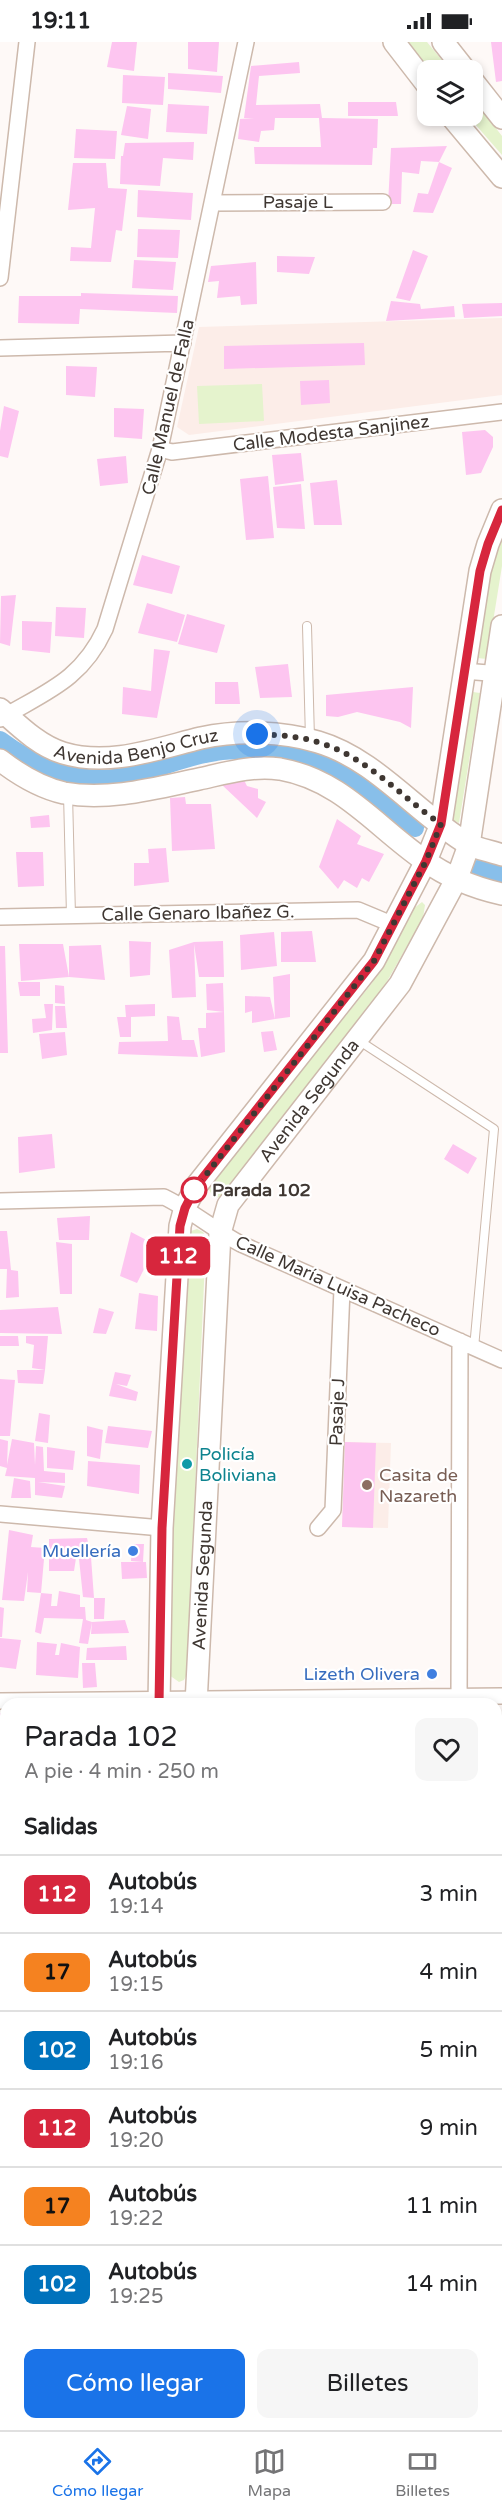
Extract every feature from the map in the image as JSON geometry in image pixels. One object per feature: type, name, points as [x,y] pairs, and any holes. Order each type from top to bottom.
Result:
[{"type":"main road","points":[[394,42],[417,72]]},
{"type":"main road","points":[[443,42],[457,60]]},
{"type":"main road","points":[[483,94],[502,118]]},
{"type":"main road","points":[[459,126],[502,177]]},
{"type":"main road","name":"Avenida Segunda","points":[[159,1698],[162,1528],[180,1226],[185,1208],[197,1185],[368,969],[394,925],[426,861],[441,824],[480,571],[502,510]]},
{"type":"main road","name":"Avenida Segunda","points":[[196,1698],[220,1233],[228,1204],[400,984],[457,878],[469,844],[499,674],[502,626]]},
{"type":"main road","name":"Avenida Benjo Cruz","points":[[2,714],[62,753],[87,757],[149,753],[202,738],[236,733],[292,736],[310,740],[347,754],[469,844],[502,855]]},
{"type":"main road","name":"Avenida Benjo Cruz","points":[[0,760],[34,782],[68,793],[102,794],[140,791],[245,768],[281,770],[310,778],[341,792],[426,861],[457,878],[502,894]]},
{"type":"street","points":[[0,278],[27,42]]},
{"type":"street","name":"Calle Manuel de Falla","points":[[2,714],[38,700],[74,673],[95,649],[116,596],[160,449],[246,42]]},
{"type":"street","name":"Pasaje L","points":[[212,203],[383,202]]},
{"type":"street","points":[[0,348],[183,343]]},
{"type":"street","name":"Calle Modesta Sanjinez","points":[[160,449],[172,452],[502,412]]},
{"type":"street","points":[[463,671],[499,674]]},
{"type":"street","name":"Calle Genaro Ibañez G.","points":[[0,917],[358,910],[394,925]]},
{"type":"street","name":"Calle María Luisa Pacheco","points":[[0,1201],[164,1197],[185,1208],[220,1233],[502,1360]]},
{"type":"street","name":"Pasaje J","points":[[318,1528],[333,1510],[342,1289]]},
{"type":"street","points":[[459,1698],[467,1345]]},
{"type":"street","points":[[0,1514],[162,1528]]},
{"type":"street","points":[[480,1698],[502,1696]]},
{"type":"lane","points":[[307,627],[310,740]]},
{"type":"lane","points":[[68,793],[71,916]]},
{"type":"lane","points":[[358,1040],[494,1129],[467,1345]]},
{"type":"shaded area","points":[[502,318],[502,395],[189,435],[177,427],[199,327]]},
{"type":"shaded area","name":"Casita de Nazareth","points":[[345,1442],[391,1443],[388,1528],[342,1527]]},
{"type":"green space","points":[[408,42],[427,42],[442,60],[422,60]]},
{"type":"green space","points":[[483,112],[502,136],[502,155],[477,126],[483,126]]},
{"type":"green space","points":[[262,384],[264,421],[199,424],[197,386]]},
{"type":"green space","points":[[502,530],[502,566],[487,659],[477,658],[492,561]]},
{"type":"green space","points":[[473,692],[480,693],[459,823],[453,820]]},
{"type":"green space","points":[[422,902],[425,905],[423,918],[381,992],[220,1197],[214,1198],[208,1188],[372,983],[413,909]]},
{"type":"green space","points":[[197,1229],[206,1237],[187,1674],[184,1680],[179,1682],[169,1675],[172,1534],[189,1238],[191,1231]]},
{"type":"building","points":[[112,42],[137,42],[134,71],[107,67]]},
{"type":"building","points":[[188,42],[219,42],[217,72],[188,69]]},
{"type":"building","points":[[491,42],[502,42],[502,81],[496,82]]},
{"type":"building","points":[[299,62],[300,73],[259,76],[256,105],[320,104],[322,118],[378,119],[377,148],[373,148],[372,165],[255,164],[254,147],[321,147],[319,118],[275,118],[274,130],[261,131],[259,142],[238,139],[240,119],[254,118],[244,118],[251,66]]},
{"type":"building","points":[[168,73],[223,76],[221,93],[168,89]]},
{"type":"building","points":[[123,75],[165,77],[163,105],[122,103]]},
{"type":"building","points":[[348,102],[396,102],[398,116],[348,116]]},
{"type":"building","points":[[168,104],[209,106],[207,134],[166,132]]},
{"type":"building","points":[[127,106],[151,109],[148,139],[121,135]]},
{"type":"building","points":[[76,129],[117,131],[115,159],[74,158]]},
{"type":"building","points":[[194,142],[193,160],[163,158],[160,186],[120,184],[121,156],[123,156],[125,143]]},
{"type":"building","points":[[447,146],[439,162],[421,161],[419,174],[402,172],[401,204],[388,204],[391,148]]},
{"type":"building","points":[[439,162],[452,168],[433,213],[413,212],[418,193],[428,194]]},
{"type":"building","points":[[73,163],[106,163],[108,188],[127,189],[122,231],[116,230],[111,262],[70,261],[71,247],[91,248],[95,208],[68,210]]},
{"type":"building","points":[[138,190],[193,193],[191,220],[137,217]]},
{"type":"building","points":[[138,229],[180,230],[178,258],[137,257]]},
{"type":"building","points":[[413,250],[428,256],[410,301],[396,298]]},
{"type":"building","points":[[277,256],[315,257],[309,274],[277,272]]},
{"type":"building","points":[[134,260],[176,262],[173,290],[132,288]]},
{"type":"building","points":[[256,262],[257,304],[241,305],[240,296],[217,298],[219,281],[208,282],[211,266]]},
{"type":"building","points":[[81,293],[178,296],[177,313],[80,309],[79,324],[18,323],[19,296],[81,296]]},
{"type":"building","points":[[391,301],[420,304],[421,309],[454,306],[455,317],[386,321]]},
{"type":"building","points":[[502,303],[502,316],[464,318],[462,304]]},
{"type":"building","points":[[364,343],[365,365],[224,369],[224,346]]},
{"type":"building","points":[[66,366],[97,367],[95,397],[66,395]]},
{"type":"building","points":[[329,380],[330,403],[301,405],[300,381]]},
{"type":"building","points":[[4,406],[19,411],[8,458],[0,456],[0,431]]},
{"type":"building","points":[[114,408],[144,409],[142,439],[114,437]]},
{"type":"building","points":[[485,430],[493,437],[493,447],[481,473],[466,475],[462,432]]},
{"type":"building","points":[[301,453],[304,481],[275,485],[272,455]]},
{"type":"building","points":[[126,456],[128,483],[100,486],[97,459]]},
{"type":"building","points":[[268,476],[274,538],[246,540],[240,479]]},
{"type":"building","points":[[337,480],[342,525],[314,525],[310,483]]},
{"type":"building","points":[[301,484],[305,529],[277,528],[273,487]]},
{"type":"building","points":[[142,555],[180,566],[172,594],[133,585]]},
{"type":"building","points":[[16,595],[10,646],[0,643],[1,596]]},
{"type":"building","points":[[147,603],[185,615],[177,642],[138,633]]},
{"type":"building","points":[[56,607],[86,608],[84,638],[55,636]]},
{"type":"building","points":[[187,614],[225,625],[217,653],[178,644]]},
{"type":"building","points":[[22,621],[52,622],[50,653],[22,650]]},
{"type":"building","points":[[154,649],[170,651],[157,718],[122,714],[123,687],[151,691]]},
{"type":"building","points":[[288,664],[292,697],[260,698],[255,667]]},
{"type":"building","points":[[215,682],[238,682],[240,704],[215,704]]},
{"type":"building","points":[[413,687],[411,728],[400,722],[357,712],[338,717],[326,716],[326,695]]},
{"type":"building","points":[[244,780],[247,786],[258,789],[258,798],[266,802],[257,818],[221,784]]},
{"type":"building","points":[[185,797],[186,804],[211,804],[215,849],[172,851],[170,798]]},
{"type":"building","points":[[49,815],[50,827],[31,828],[30,817]]},
{"type":"building","points":[[337,819],[361,836],[357,844],[384,854],[369,882],[362,878],[357,888],[344,880],[338,889],[319,867]]},
{"type":"building","points":[[166,848],[169,882],[134,886],[134,863],[149,863],[148,849]]},
{"type":"building","points":[[16,852],[43,852],[44,886],[18,887]]},
{"type":"building","points":[[312,931],[316,962],[281,962],[281,932]]},
{"type":"building","points":[[274,932],[277,966],[241,970],[240,935]]},
{"type":"building","points":[[129,941],[151,942],[150,975],[130,977]]},
{"type":"building","points":[[223,941],[224,977],[199,977],[194,944],[196,997],[172,998],[169,950],[194,942]]},
{"type":"building","points":[[19,944],[63,944],[69,977],[21,981]]},
{"type":"building","points":[[101,945],[105,980],[69,977],[69,946]]},
{"type":"building","points":[[0,946],[5,946],[8,1053],[0,1053]]},
{"type":"building","points":[[290,974],[290,1017],[275,1019],[273,977]]},
{"type":"building","points":[[18,982],[40,982],[40,996],[20,996]]},
{"type":"building","points":[[223,983],[224,1012],[207,1010],[206,984]]},
{"type":"building","points":[[55,985],[64,986],[65,1004],[55,1003]]},
{"type":"building","points":[[245,996],[270,997],[275,1019],[252,1023],[252,1011],[245,1013]]},
{"type":"building","points":[[44,1004],[53,1004],[52,1030],[33,1033],[32,1019],[46,1018]]},
{"type":"building","points":[[155,1004],[155,1016],[131,1017],[131,1037],[120,1037],[117,1017],[126,1017],[125,1005]]},
{"type":"building","points":[[55,1006],[65,1006],[67,1028],[56,1028]]},
{"type":"building","points":[[224,1012],[225,1052],[201,1057],[198,1028],[206,1028],[206,1013]]},
{"type":"building","points":[[167,1016],[179,1017],[182,1040],[194,1040],[198,1057],[118,1054],[119,1042],[168,1041]]},
{"type":"building","points":[[273,1031],[277,1050],[264,1052],[261,1032]]},
{"type":"building","points":[[65,1032],[67,1055],[42,1059],[39,1034]]},
{"type":"building","points":[[52,1134],[55,1168],[19,1173],[18,1137]]},
{"type":"building","points":[[453,1144],[477,1158],[468,1174],[444,1159]]},
{"type":"building","points":[[90,1216],[89,1240],[59,1240],[57,1218]]},
{"type":"building","points":[[0,1231],[7,1231],[11,1270],[18,1271],[19,1297],[6,1298],[7,1269],[0,1269]]},
{"type":"building","points":[[131,1232],[156,1245],[137,1283],[120,1276]]},
{"type":"building","points":[[56,1242],[72,1244],[72,1294],[60,1294]]},
{"type":"building","points":[[139,1293],[158,1296],[157,1331],[135,1329]]},
{"type":"building","points":[[58,1307],[62,1334],[0,1333],[0,1310]]},
{"type":"building","points":[[99,1308],[114,1312],[106,1334],[93,1333]]},
{"type":"building","points":[[0,1336],[18,1336],[19,1346],[0,1346]]},
{"type":"building","points":[[26,1336],[48,1336],[45,1370],[32,1368],[34,1345],[26,1343]]},
{"type":"building","points":[[17,1370],[45,1370],[43,1384],[18,1383]]},
{"type":"building","points":[[115,1372],[131,1375],[127,1386],[116,1384],[138,1392],[136,1401],[109,1396]]},
{"type":"building","points":[[0,1379],[15,1380],[10,1436],[0,1436]]},
{"type":"building","points":[[39,1413],[50,1415],[48,1443],[35,1441]]},
{"type":"building","points":[[87,1426],[103,1430],[100,1459],[87,1456]]},
{"type":"building","points":[[108,1426],[152,1431],[148,1448],[105,1443]]},
{"type":"building","points":[[0,1439],[8,1441],[7,1465],[12,1439],[34,1443],[35,1465],[36,1446],[43,1447],[44,1471],[65,1473],[65,1483],[38,1482],[65,1486],[62,1498],[35,1495],[35,1478],[5,1476],[7,1468],[0,1466]]},
{"type":"building","name":"Casita de Nazareth","points":[[345,1442],[376,1443],[373,1528],[342,1527]]},
{"type":"building","points":[[47,1447],[75,1451],[73,1470],[47,1468]]},
{"type":"building","points":[[88,1461],[140,1465],[139,1494],[87,1486]]},
{"type":"building","points":[[14,1478],[30,1481],[31,1498],[11,1498]]},
{"type":"building","points":[[9,1530],[33,1535],[31,1547],[45,1548],[41,1593],[27,1592],[28,1572],[24,1601],[2,1600]]},
{"type":"building","points":[[87,1538],[90,1551],[77,1552],[74,1571],[49,1571],[49,1539]]},
{"type":"building","points":[[132,1544],[144,1544],[143,1562],[131,1561]]},
{"type":"building","points":[[91,1557],[94,1598],[83,1597],[79,1559]]},
{"type":"building","points":[[121,1562],[146,1562],[147,1578],[122,1579]]},
{"type":"building","points":[[59,1591],[80,1595],[80,1607],[85,1607],[86,1620],[92,1622],[88,1644],[79,1643],[83,1619],[44,1618],[41,1634],[35,1632],[41,1593],[52,1594],[51,1606],[57,1606]]},
{"type":"building","points":[[94,1598],[105,1598],[104,1619],[94,1619]]},
{"type":"building","points":[[0,1607],[4,1608],[2,1637],[0,1637]]},
{"type":"building","points":[[125,1620],[129,1633],[91,1634],[92,1622]]},
{"type":"building","points":[[0,1638],[21,1640],[16,1669],[0,1667]]},
{"type":"building","points":[[37,1642],[57,1644],[55,1655],[59,1655],[61,1643],[80,1647],[78,1678],[36,1675]]},
{"type":"building","points":[[126,1646],[127,1660],[86,1660],[87,1648]]},
{"type":"building","points":[[82,1663],[95,1663],[97,1687],[83,1688]]},
{"type":"waterway","points":[[0,740],[35,762],[74,776],[101,779],[145,772],[187,758],[220,751],[279,749],[297,752],[330,765],[345,774],[415,828]]},
{"type":"waterway","points":[[478,869],[502,876]]},
{"type":"bus line","name":"112","points":[[159,1698],[162,1528],[180,1226],[185,1208],[197,1185],[374,961],[426,861],[441,824],[480,571],[502,510]]},
{"type":"place","name":"Parada 102","points":[[194,1190]]},
{"type":"place","name":"Policía Boliviana","points":[[187,1464]]},
{"type":"place","name":"Casita de Nazareth","points":[[367,1485]]},
{"type":"place","name":"Muellería","points":[[133,1551]]},
{"type":"place","name":"Lizeth Olivera","points":[[432,1674]]},
{"type":"route","points":[[194,1190],[374,961],[426,861],[441,824],[347,754],[318,742],[292,736],[257,734]]}]
